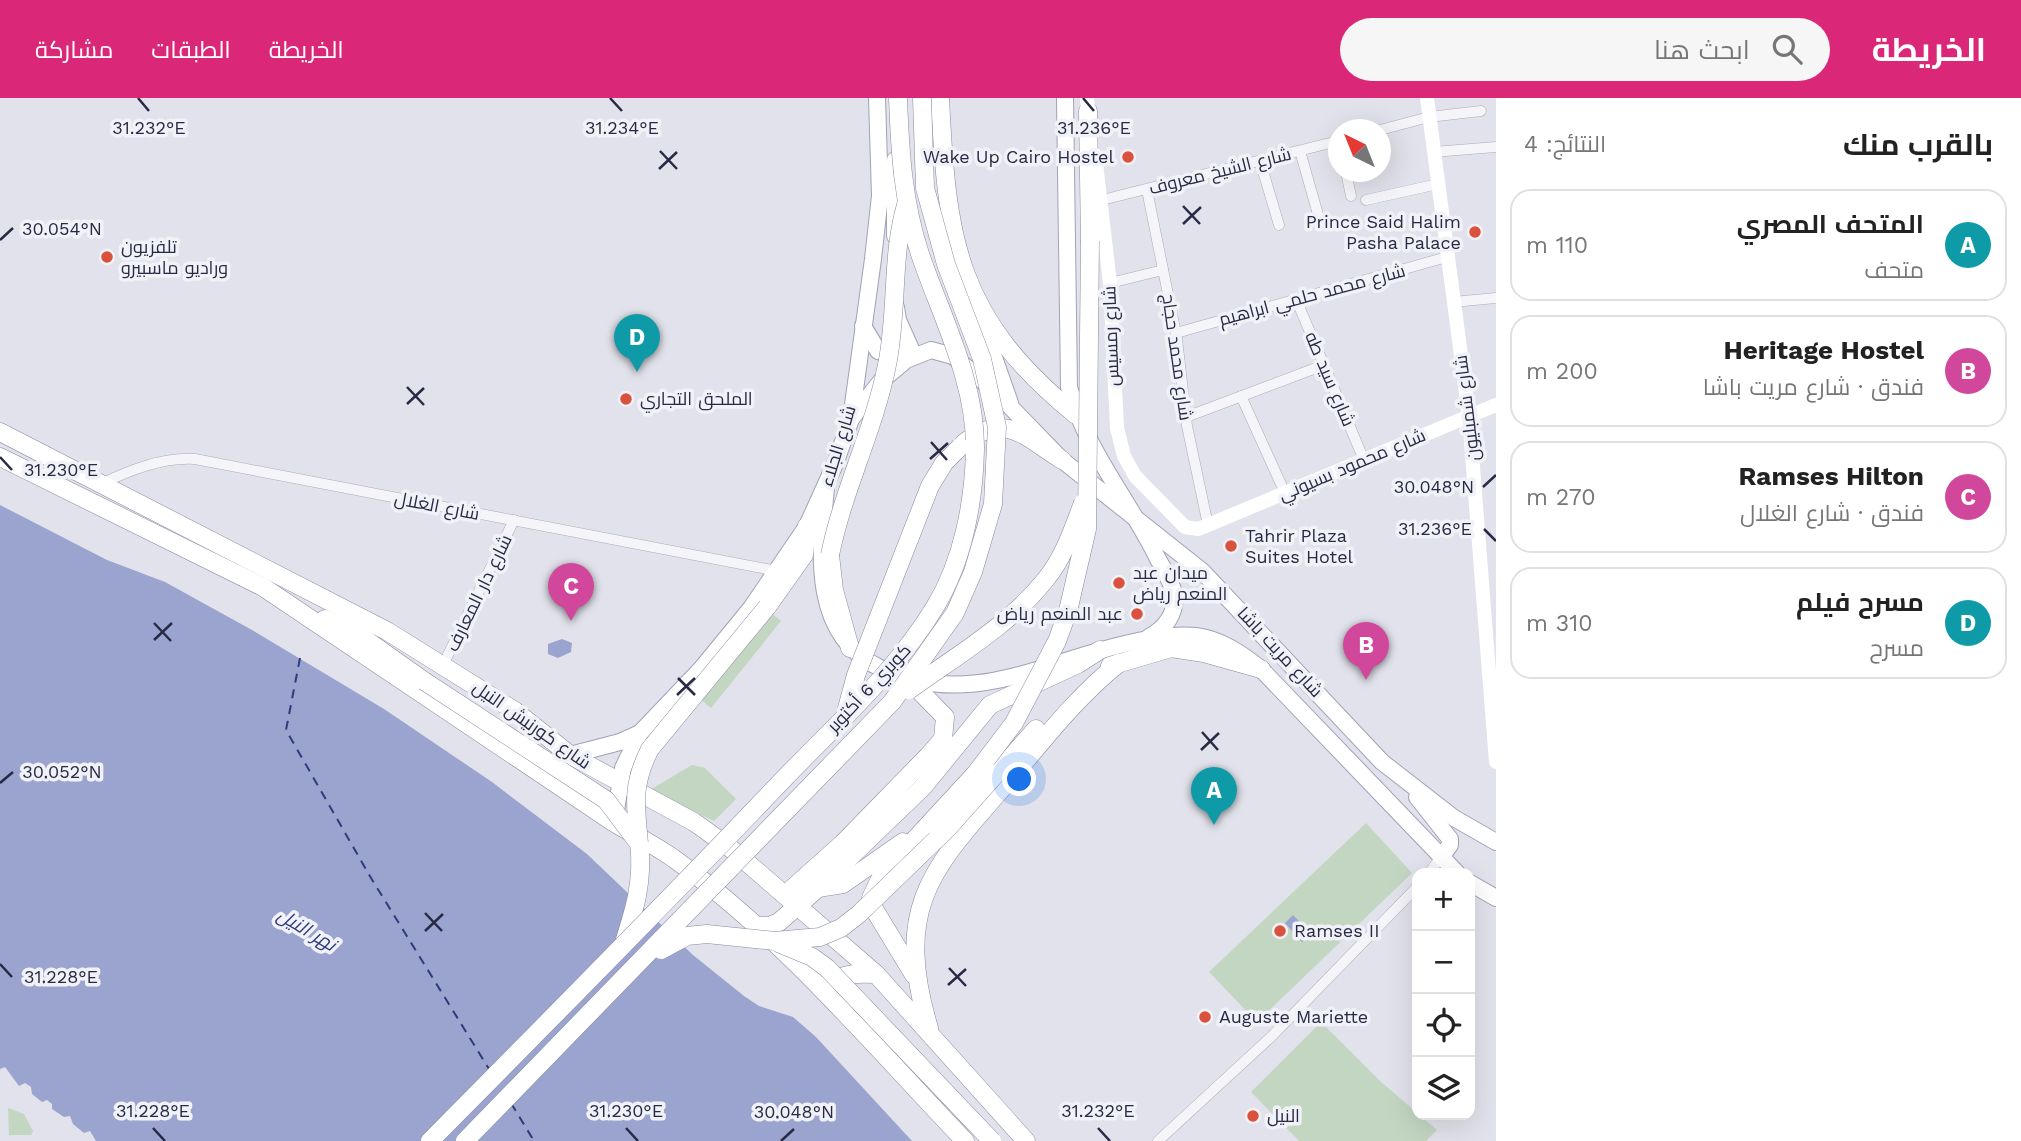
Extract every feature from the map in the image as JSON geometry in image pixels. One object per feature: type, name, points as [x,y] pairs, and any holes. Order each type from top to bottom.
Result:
[{"type":"highway","name":"كوبري 6 أكتوبر","points":[[430,1141],[624,946],[890,667],[937,604],[962,542],[972,490],[975,446],[971,409],[960,363],[919,252],[906,205],[896,98]]},
{"type":"highway","name":"كوبري 6 أكتوبر","points":[[465,1141],[892,702],[955,613],[985,537],[997,467],[997,428],[982,359],[946,264],[925,188],[922,98]]},
{"type":"highway","points":[[940,98],[951,228],[970,289],[1002,340],[1050,394],[1076,415]]},
{"type":"highway","points":[[918,981],[879,917],[871,898],[882,874],[996,750],[1028,699],[1057,641],[1081,563],[1089,486],[1090,241],[1087,105]]},
{"type":"highway","points":[[850,648],[834,590],[830,555],[842,500],[887,367],[894,327],[898,240],[906,205]]},
{"type":"highway","points":[[845,713],[856,675],[930,486],[944,463],[960,447],[984,430],[998,426],[1010,427],[1062,460]]},
{"type":"highway","name":"شارع كورنيش النيل","points":[[0,432],[375,625],[515,711],[565,751],[694,822],[792,900],[876,974],[931,1032],[1026,1141]]},
{"type":"highway","name":"شارع كورنيش النيل","points":[[0,457],[263,587],[613,822],[671,857],[722,896],[755,926],[965,1141]]},
{"type":"highway","points":[[892,702],[990,632],[1025,603],[1047,578],[1066,548],[1089,486]]},
{"type":"highway","points":[[624,946],[640,890],[642,867],[635,790],[639,772],[650,749],[767,607],[804,555],[807,526]]},
{"type":"highway","points":[[301,612],[329,621],[362,637],[424,681],[606,800],[639,843]]},
{"type":"highway","points":[[775,942],[820,937],[841,928],[948,828],[1069,694],[1105,667],[1171,648],[1204,653],[1262,669]]},
{"type":"highway","points":[[818,888],[923,787],[990,705],[1078,664],[1100,650]]},
{"type":"highway","points":[[931,1032],[918,981],[914,946],[918,915],[937,870],[970,822],[1018,771],[1059,718],[1119,663]]},
{"type":"highway","points":[[755,926],[769,926],[779,922],[792,900],[943,739],[945,717],[907,678]]},
{"type":"highway","points":[[546,777],[560,780],[565,774],[565,751]]},
{"type":"highway","points":[[792,900],[818,888],[844,884],[929,824]]},
{"type":"highway","points":[[644,959],[687,936],[723,934],[775,942],[812,957],[827,968],[992,1141]]},
{"type":"highway","points":[[820,991],[838,977],[857,972],[876,974]]},
{"type":"main road","name":"شارع الجلاء","points":[[613,822],[619,782],[627,755],[640,733],[701,669],[777,571],[807,526],[826,488],[851,419],[880,196],[877,98]]},
{"type":"main road","points":[[851,419],[894,368],[914,356],[904,333],[893,292],[896,98]]},
{"type":"main road","points":[[826,488],[821,562],[826,603],[850,648],[874,665],[907,678],[947,687],[975,685],[1140,641],[1167,623],[1174,608],[1174,592],[1136,516],[1076,415],[1066,364],[1065,98]]},
{"type":"main road","name":"شارع شمبليون","points":[[1427,98],[1469,416],[1496,762]]},
{"type":"main road","name":"شارع رمسيس","points":[[1087,105],[1102,200],[1110,283],[1113,396],[1124,456],[1135,476],[1185,527],[1198,528],[1208,525]]},
{"type":"main road","points":[[970,289],[1013,408]]},
{"type":"main road","points":[[863,326],[873,347],[884,355],[898,350],[904,333]]},
{"type":"main road","name":"شارع مريت باشا","points":[[914,356],[931,351],[953,356],[1013,408],[1062,460],[1202,571],[1382,762],[1410,787],[1496,842]]},
{"type":"main road","name":"شارع محمود بسيوني","points":[[1208,525],[1496,405]]},
{"type":"main road","name":"شارع مريت باشا","points":[[1140,641],[1180,635],[1209,638],[1237,651],[1262,669],[1452,868]]},
{"type":"main road","name":"شارع الجلاء","points":[[565,751],[620,742],[640,733]]},
{"type":"main road","points":[[1410,787],[1450,839],[1450,845],[1441,857]]},
{"type":"main road","points":[[1475,886],[1496,898]]},
{"type":"street","points":[[1391,127],[1429,117],[1481,111]]},
{"type":"street","name":"شارع الشيخ معروف","points":[[1102,200],[1328,144]]},
{"type":"street","points":[[1433,152],[1496,147]]},
{"type":"street","points":[[1300,151],[1319,218]]},
{"type":"street","points":[[1260,161],[1279,225]]},
{"type":"street","points":[[1348,182],[1351,196]]},
{"type":"street","points":[[1366,201],[1437,184]]},
{"type":"street","name":"شارع محمد حجاج","points":[[1147,190],[1176,332],[1186,417],[1208,525]]},
{"type":"street","name":"شارع محمد حلمي ابراهيم","points":[[1176,332],[1447,257]]},
{"type":"street","points":[[1110,283],[1163,270]]},
{"type":"street","points":[[1453,302],[1496,298]]},
{"type":"street","name":"شارع سيد طه","points":[[1296,299],[1364,460]]},
{"type":"street","points":[[1186,417],[1324,365]]},
{"type":"street","points":[[1241,396],[1285,493]]},
{"type":"street","name":"شارع الغلال","points":[[101,484],[178,458],[195,459],[777,571]]},
{"type":"street","name":"شارع دار المعارف","points":[[443,665],[514,520]]},
{"type":"street","points":[[1433,868],[1441,857]]},
{"type":"street","points":[[1158,1141],[1270,1037],[1412,892]]},
{"type":"green space","points":[[769,611],[781,621],[711,708],[699,698]]},
{"type":"green space","points":[[692,765],[705,768],[736,799],[714,821],[650,790]]},
{"type":"green space","points":[[1366,823],[1412,873],[1257,1022],[1209,972]]},
{"type":"green space","points":[[1321,1022],[1380,1081],[1412,1109],[1412,1120],[1425,1120],[1437,1130],[1426,1141],[1299,1141],[1251,1092]]},
{"type":"green space","points":[[8,1108],[24,1114],[33,1131],[31,1135],[9,1135]]},
{"type":"water","name":"نهر النيل","points":[[0,505],[107,560],[165,582],[252,630],[384,709],[492,782],[587,854],[693,955],[744,996],[759,1006],[793,1017],[816,1037],[912,1141],[96,1141],[90,1131],[84,1133],[73,1124],[70,1116],[64,1117],[52,1109],[52,1104],[47,1100],[42,1102],[32,1094],[31,1087],[25,1083],[19,1086],[5,1067],[0,1069]]},
{"type":"water","points":[[562,639],[572,643],[571,652],[558,658],[548,654],[548,644]]},
{"type":"water","points":[[1293,915],[1311,934],[1302,942],[1285,923]]},
{"type":"ferry route","points":[[300,658],[286,730],[371,878],[489,1069]]},
{"type":"ferry route","points":[[511,1103],[534,1141]]},
{"type":"place","name":"Wake Up Cairo Hostel","points":[[1128,157]]},
{"type":"place","name":"Prince Said Halim Pasha Palace","points":[[1475,232]]},
{"type":"place","name":"تلفزيون وراديو ماسبيرو","points":[[107,257]]},
{"type":"place","name":"مسرح فيلم","points":[[637,372]]},
{"type":"place","name":"الملحق التجاري","points":[[626,399]]},
{"type":"place","name":"Tahrir Plaza Suites Hotel","points":[[1231,546]]},
{"type":"place","name":"ميدان عبد المنعم رياض","points":[[1119,583]]},
{"type":"place","name":"عبد المنعم رياض","points":[[1137,614]]},
{"type":"place","name":"Ramses Hilton","points":[[571,621]]},
{"type":"place","name":"Heritage Hostel","points":[[1366,680]]},
{"type":"place","name":"المتحف المصري","points":[[1214,825]]},
{"type":"place","name":"Ramses II","points":[[1280,931]]},
{"type":"place","name":"Auguste Mariette","points":[[1205,1017]]},
{"type":"place","name":"النيل","points":[[1253,1116]]}]
